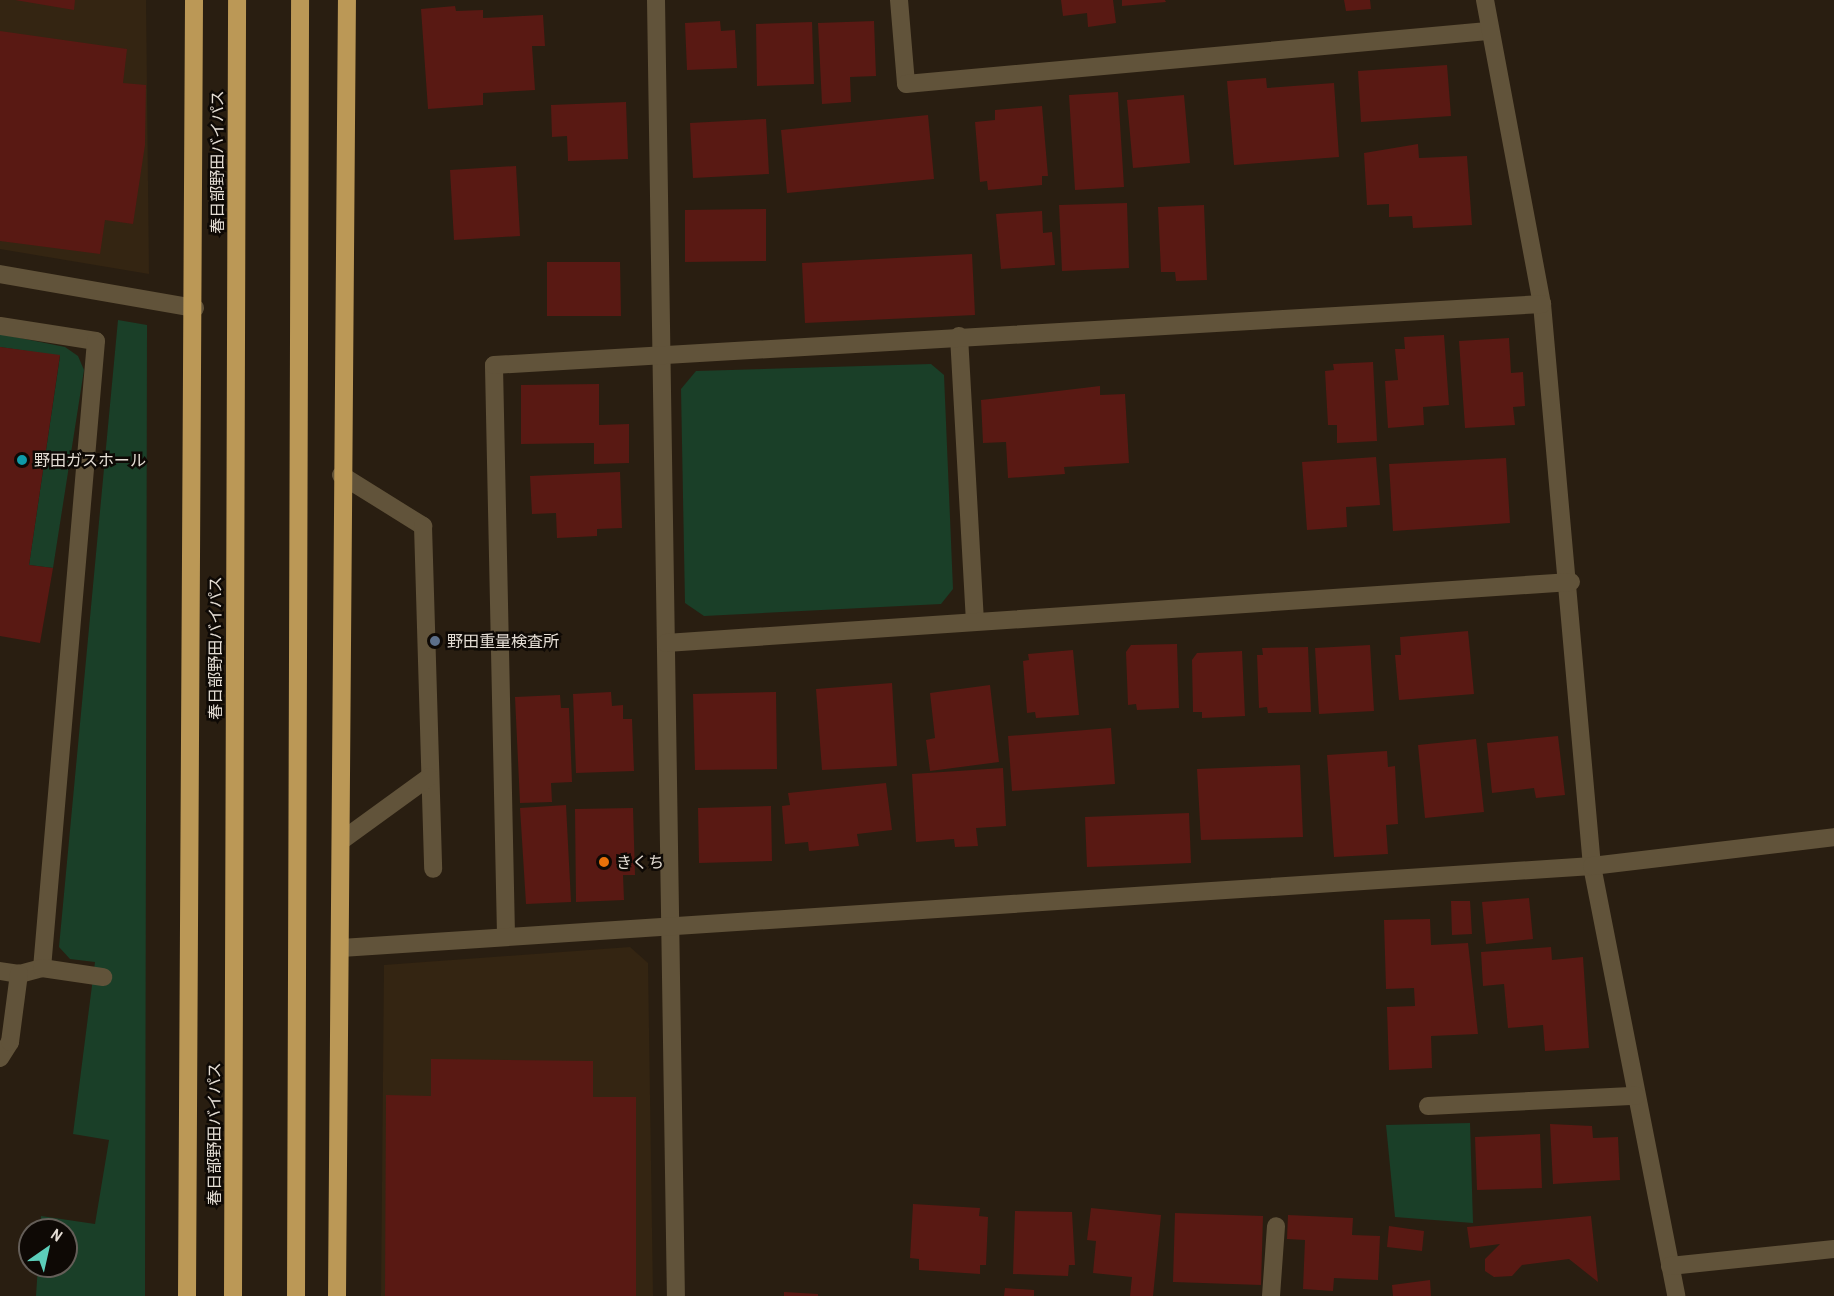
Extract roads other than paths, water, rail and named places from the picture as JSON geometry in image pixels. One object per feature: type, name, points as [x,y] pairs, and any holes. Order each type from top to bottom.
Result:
[{"type":"highway","points":[[187,1296],[195,308],[194,0]]},
{"type":"highway","name":"春日部野田バイパス","points":[[233,1296],[237,0]]},
{"type":"highway","points":[[296,1296],[300,0]]},
{"type":"highway","points":[[337,1296],[342,948],[341,475],[347,0]]},
{"type":"street","points":[[656,0],[659,353],[676,1296]]},
{"type":"street","points":[[899,0],[906,84],[1488,31]]},
{"type":"street","points":[[1485,0],[1488,31],[1542,304],[1570,582],[1592,866],[1676,1296]]},
{"type":"street","points":[[0,274],[195,308]]},
{"type":"street","points":[[506,934],[494,365],[659,353],[1542,304]]},
{"type":"street","points":[[0,326],[96,341],[42,968]]},
{"type":"street","points":[[958,336],[975,621]]},
{"type":"street","points":[[341,475],[423,526],[433,869]]},
{"type":"street","points":[[666,643],[1570,582]]},
{"type":"street","points":[[341,841],[429,777]]},
{"type":"street","points":[[342,948],[669,923],[1592,866],[1834,837]]},
{"type":"street","points":[[0,971],[19,974],[42,968],[103,977]]},
{"type":"street","points":[[0,1058],[10,1042],[19,974]]},
{"type":"street","points":[[1428,1106],[1636,1096]]},
{"type":"street","points":[[1271,1296],[1276,1226]]},
{"type":"street","points":[[1670,1266],[1834,1249]]},
{"type":"place","name":"野田ガスホール","points":[[22,460]]},
{"type":"place","name":"野田重量検査所","points":[[435,641]]},
{"type":"place","name":"きくち","points":[[604,862]]}]
